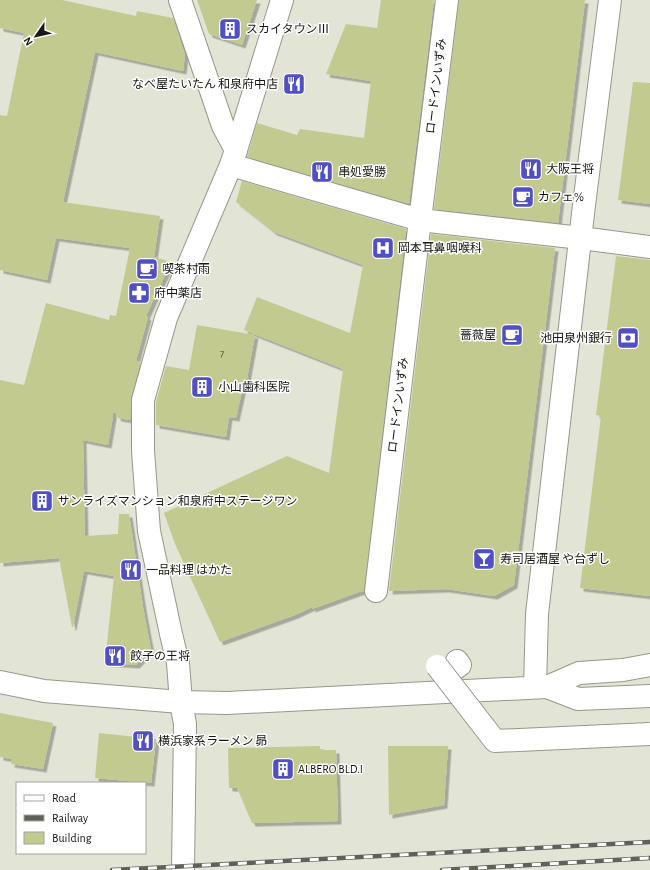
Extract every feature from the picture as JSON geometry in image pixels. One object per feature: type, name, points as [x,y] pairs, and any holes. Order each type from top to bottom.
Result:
[{"type":"street","points":[[180,0],[234,158]]},
{"type":"street","points":[[183,870],[186,724],[181,702],[178,663],[149,531],[143,451],[143,400],[166,318],[234,158],[282,0]]},
{"type":"street","name":"ロードインいずみ","points":[[376,591],[447,0]]},
{"type":"street","points":[[541,687],[538,614],[610,0]]},
{"type":"street","points":[[234,158],[420,220],[650,247]]},
{"type":"street","points":[[0,682],[44,691],[181,702],[226,703],[541,687],[579,673],[623,670],[650,665]]},
{"type":"street","points":[[442,667],[495,741],[650,734]]},
{"type":"street","points":[[541,687],[578,699],[650,696]]},
{"type":"building","points":[[0,0],[62,0],[136,16],[137,11],[173,18],[185,55],[183,71],[95,52],[63,202],[160,216],[154,257],[171,262],[146,316],[148,317],[136,361],[141,361],[131,397],[130,420],[118,418],[115,412],[113,413],[108,445],[83,440],[85,536],[118,534],[119,514],[129,514],[151,650],[136,665],[105,663],[114,576],[84,571],[72,627],[59,558],[0,563],[0,380],[24,385],[46,303],[109,320],[110,315],[116,316],[130,248],[56,238],[47,280],[0,270],[0,115],[7,116],[24,33],[0,28]]},
{"type":"building","points":[[197,0],[257,0],[242,45],[209,34]]},
{"type":"building","points":[[381,0],[434,0],[409,204],[247,157],[257,123],[297,135],[300,129],[364,138],[371,81],[326,74],[346,24],[377,28]]},
{"type":"building","points":[[459,0],[585,0],[558,223],[434,209]]},
{"type":"building","points":[[633,82],[650,83],[650,204],[618,200]]},
{"type":"building","points":[[242,181],[406,229],[364,591],[312,609],[312,607],[295,615],[220,642],[175,544],[164,513],[287,456],[329,473],[343,369],[244,330],[257,297],[350,333],[363,265],[274,232],[236,202]]},
{"type":"building","points":[[431,234],[555,248],[514,585],[494,596],[446,589],[389,591]]},
{"type":"building","points":[[616,256],[650,260],[650,596],[580,588],[601,416],[596,415]]},
{"type":"building","points":[[197,325],[255,335],[247,379],[245,378],[236,418],[229,417],[226,437],[156,425],[156,402],[166,366],[189,370]]},
{"type":"building","points":[[0,713],[53,723],[43,769],[11,764],[12,759],[0,757]]},
{"type":"building","points":[[99,733],[156,739],[151,783],[95,778]]},
{"type":"building","name":"ALBERO BLD.I","points":[[320,746],[320,750],[336,750],[338,821],[252,823],[237,788],[229,788],[228,748]]},
{"type":"building","points":[[388,746],[448,746],[444,805],[389,815]]},
{"type":"railway","points":[[112,870],[650,842]]},
{"type":"railway","points":[[442,870],[650,858]]},
{"type":"place","name":"スカイタウンⅢ","points":[[230,29]]},
{"type":"place","name":"なべ屋たいたん 和泉府中店","points":[[294,84]]},
{"type":"place","name":"大阪王将","points":[[531,169]]},
{"type":"place","name":"串処愛勝","points":[[322,172]]},
{"type":"place","name":"カフェ%","points":[[523,197]]},
{"type":"place","name":"岡本耳鼻咽喉科","points":[[383,248]]},
{"type":"place","name":"喫茶村雨","points":[[147,269]]},
{"type":"place","name":"府中薬店","points":[[139,293]]},
{"type":"place","name":"薔薇屋","points":[[512,335]]},
{"type":"place","name":"池田泉州銀行","points":[[628,338]]},
{"type":"place","name":"小山歯科医院","points":[[202,387]]},
{"type":"place","name":"サンライズマンション和泉府中ステージワン","points":[[42,501]]},
{"type":"place","name":"寿司居酒屋 や台ずし","points":[[484,559]]},
{"type":"place","name":"一品料理 はかた","points":[[131,570]]},
{"type":"place","name":"餃子の王将","points":[[115,656]]},
{"type":"place","name":"横浜家系ラーメン 昴","points":[[143,741]]},
{"type":"place","name":"ALBERO BLD.I","points":[[283,769]]}]
